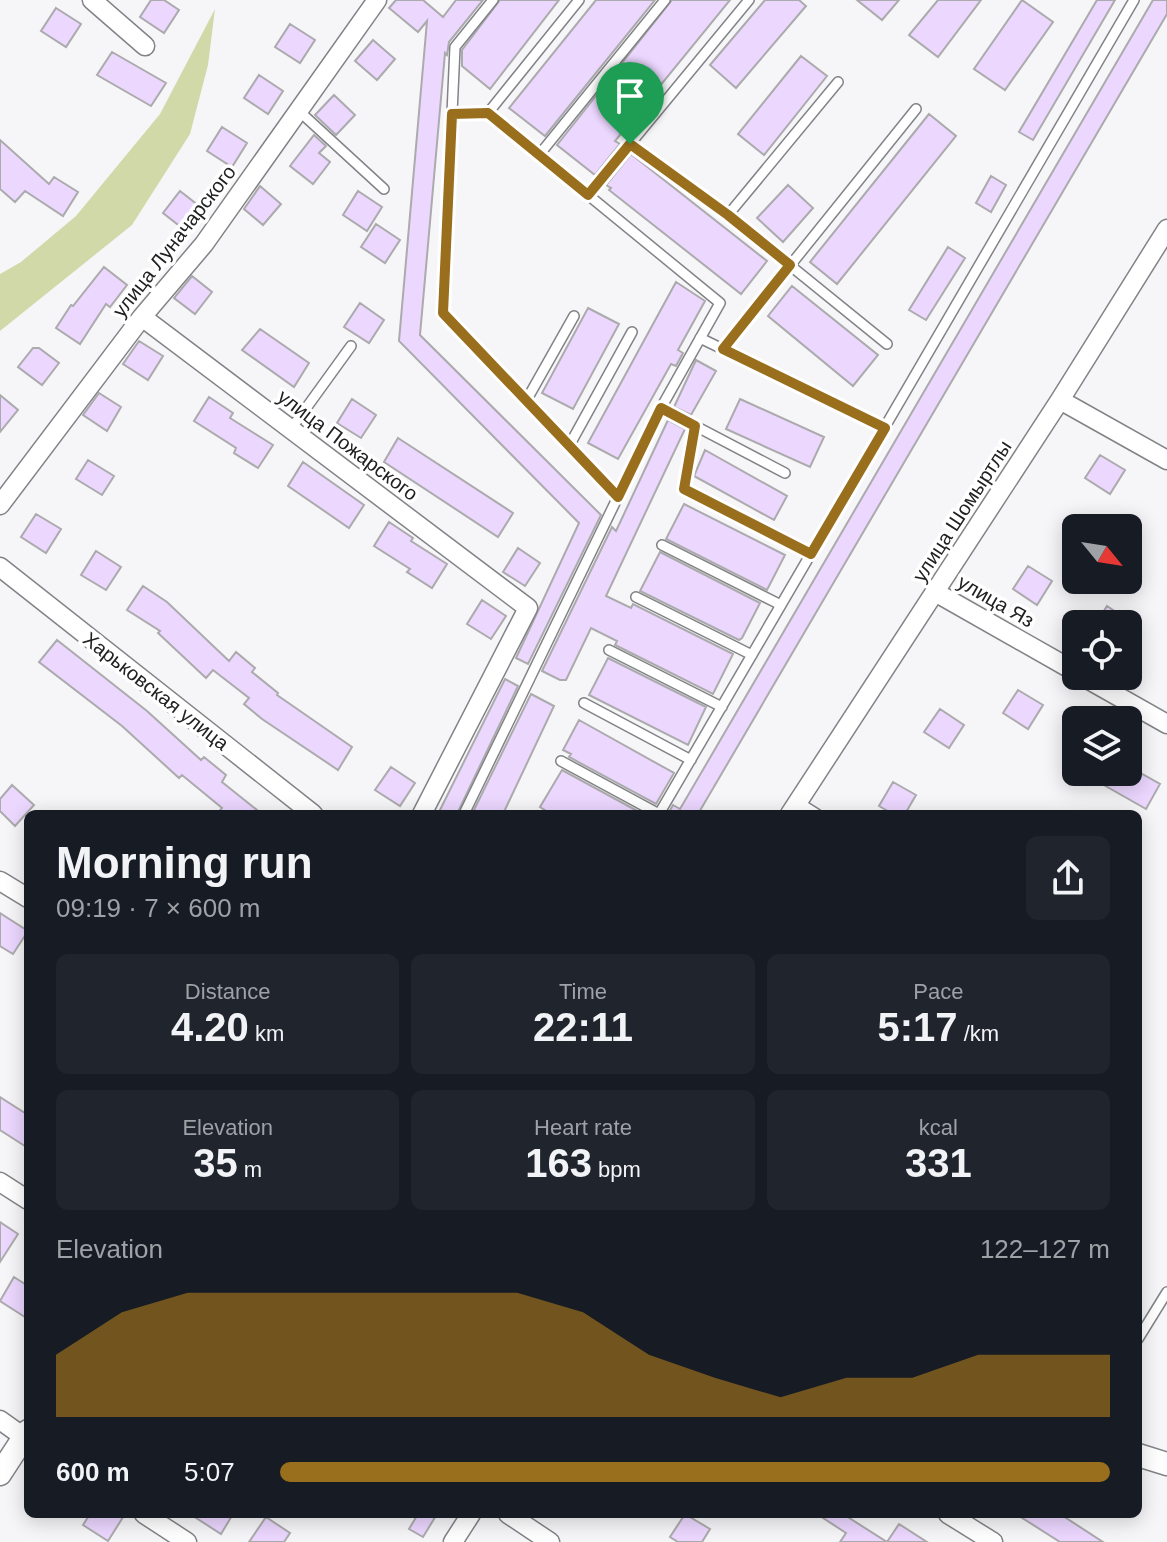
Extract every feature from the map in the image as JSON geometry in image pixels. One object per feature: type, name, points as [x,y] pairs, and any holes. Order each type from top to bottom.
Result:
[{"type":"street","points":[[92,0],[145,46]]},
{"type":"street","name":"улица Луначарского","points":[[0,505],[142,317],[204,244],[377,0]]},
{"type":"street","name":"улица Шомыртлы","points":[[794,808],[1060,400],[1167,229]]},
{"type":"street","name":"улица Пожарского","points":[[142,317],[528,608],[424,810]]},
{"type":"street","points":[[1060,400],[1167,460]]},
{"type":"street","name":"Харьковская улица","points":[[0,567],[308,810]]},
{"type":"street","name":"улица Яз","points":[[935,592],[1062,664]]},
{"type":"street","points":[[1107,690],[1167,724]]},
{"type":"street","points":[[0,881],[24,896]]},
{"type":"street","points":[[0,1182],[24,1197]]},
{"type":"street","points":[[0,1420],[24,1434]]},
{"type":"street","points":[[0,1474],[24,1440]]},
{"type":"street","points":[[1142,1456],[1167,1464]]},
{"type":"street","points":[[150,1518],[187,1542]]},
{"type":"street","points":[[453,1542],[468,1518]]},
{"type":"street","points":[[514,1518],[550,1542]]},
{"type":"street","points":[[954,1518],[993,1542]]},
{"type":"lane","points":[[493,0],[455,47],[443,313],[618,497]]},
{"type":"lane","points":[[488,113],[579,0]]},
{"type":"lane","points":[[539,155],[665,0]]},
{"type":"lane","points":[[588,195],[749,0]]},
{"type":"lane","points":[[661,810],[1134,0]]},
{"type":"lane","points":[[728,215],[838,82]]},
{"type":"lane","points":[[723,349],[916,109]]},
{"type":"lane","points":[[299,111],[384,189]]},
{"type":"lane","points":[[452,114],[488,113],[720,303],[661,408],[466,810]]},
{"type":"lane","points":[[630,144],[728,215],[887,344]]},
{"type":"lane","points":[[526,401],[574,316]]},
{"type":"lane","points":[[569,446],[632,332]]},
{"type":"lane","points":[[700,338],[885,428]]},
{"type":"lane","points":[[291,429],[351,346]]},
{"type":"lane","points":[[661,408],[785,473]]},
{"type":"lane","points":[[695,426],[684,489],[811,554]]},
{"type":"lane","points":[[662,545],[781,605]]},
{"type":"lane","points":[[636,597],[752,655]]},
{"type":"lane","points":[[609,650],[722,707]]},
{"type":"lane","points":[[584,703],[691,760]]},
{"type":"lane","points":[[561,761],[652,810]]},
{"type":"lane","points":[[1142,1333],[1167,1292]]},
{"type":"green space","points":[[215,9],[208,65],[190,134],[132,225],[0,331],[0,274],[21,262],[76,216],[160,114]]},
{"type":"building","points":[[151,0],[164,0],[179,10],[164,33],[140,17]]},
{"type":"building","points":[[396,0],[423,0],[443,17],[456,0],[483,0],[449,42],[447,55],[445,53],[420,335],[601,515],[528,664],[516,658],[579,523],[399,341],[427,21],[418,32],[389,8]]},
{"type":"building","points":[[500,0],[559,0],[490,89],[462,66],[462,50]]},
{"type":"building","points":[[596,0],[655,0],[545,136],[509,108]]},
{"type":"building","points":[[672,0],[730,0],[615,141],[620,144],[595,175],[557,145]]},
{"type":"building","points":[[765,0],[799,0],[806,6],[736,88],[710,65]]},
{"type":"building","points":[[857,0],[899,0],[882,20]]},
{"type":"building","points":[[938,0],[981,0],[938,57],[909,35]]},
{"type":"building","points":[[1022,0],[1053,22],[1005,90],[974,69]]},
{"type":"building","points":[[1097,0],[1115,0],[1033,140],[1019,132]]},
{"type":"building","points":[[1153,0],[1167,0],[1167,14],[700,810],[670,810],[673,805],[680,809]]},
{"type":"building","points":[[56,8],[81,24],[66,47],[41,31]]},
{"type":"building","points":[[290,24],[315,40],[300,63],[275,47]]},
{"type":"building","points":[[373,40],[395,59],[377,80],[355,61]]},
{"type":"building","points":[[112,52],[166,83],[151,106],[97,75]]},
{"type":"building","points":[[801,56],[827,76],[764,155],[738,134]]},
{"type":"building","points":[[259,75],[283,91],[268,114],[244,98]]},
{"type":"building","points":[[334,95],[355,115],[336,135],[315,115]]},
{"type":"building","points":[[929,114],[956,136],[837,284],[810,262]]},
{"type":"building","points":[[222,127],[247,143],[232,167],[207,151]]},
{"type":"building","points":[[314,135],[326,146],[319,153],[330,162],[313,184],[290,166]]},
{"type":"building","points":[[0,140],[49,184],[54,177],[78,192],[63,216],[25,191],[15,202],[0,189]]},
{"type":"building","points":[[631,154],[767,261],[741,294],[609,190],[611,188],[606,185]]},
{"type":"building","points":[[991,176],[1006,185],[991,212],[976,203]]},
{"type":"building","points":[[788,185],[813,208],[783,242],[757,218]]},
{"type":"building","points":[[260,186],[281,204],[263,225],[244,209]]},
{"type":"building","points":[[180,191],[203,209],[186,231],[163,213]]},
{"type":"building","points":[[358,191],[382,207],[367,231],[343,215]]},
{"type":"building","points":[[376,224],[400,240],[385,263],[361,247]]},
{"type":"building","points":[[948,247],[965,258],[926,320],[909,310]]},
{"type":"building","points":[[104,267],[127,285],[110,307],[106,304],[80,344],[56,328],[71,305]]},
{"type":"building","points":[[192,276],[212,292],[195,314],[174,298]]},
{"type":"building","points":[[676,282],[705,301],[678,350],[683,353],[676,366],[671,364],[618,459],[588,443]]},
{"type":"building","points":[[792,286],[878,355],[853,386],[768,316]]},
{"type":"building","points":[[360,303],[384,320],[369,343],[344,327]]},
{"type":"building","points":[[588,308],[619,324],[573,409],[542,393]]},
{"type":"building","points":[[260,329],[309,363],[294,387],[242,350]]},
{"type":"building","points":[[139,341],[163,356],[148,380],[123,364]]},
{"type":"building","points":[[33,348],[39,348],[59,363],[42,385],[18,367]]},
{"type":"building","points":[[696,360],[716,371],[691,415],[674,407]]},
{"type":"building","points":[[99,393],[121,407],[107,431],[83,415]]},
{"type":"building","points":[[0,395],[18,410],[0,432]]},
{"type":"building","points":[[209,397],[233,413],[230,418],[273,445],[258,468],[234,453],[236,448],[194,421]]},
{"type":"building","points":[[352,399],[376,415],[361,438],[337,423]]},
{"type":"building","points":[[740,399],[824,437],[810,467],[726,429]]},
{"type":"building","points":[[668,420],[685,429],[606,596],[631,608],[633,604],[733,654],[713,694],[615,645],[617,641],[591,628],[566,680],[560,680],[542,671],[612,527],[616,531]]},
{"type":"building","points":[[398,438],[513,513],[498,537],[384,462]]},
{"type":"building","points":[[705,450],[787,496],[774,520],[694,476]]},
{"type":"building","points":[[1100,455],[1125,470],[1110,494],[1085,478]]},
{"type":"building","points":[[88,460],[114,476],[102,495],[76,479]]},
{"type":"building","points":[[303,462],[364,505],[349,528],[288,486]]},
{"type":"building","points":[[684,504],[785,555],[767,590],[666,539]]},
{"type":"building","points":[[36,514],[61,529],[46,553],[21,537]]},
{"type":"building","points":[[389,522],[413,538],[411,541],[447,564],[432,588],[407,572],[410,569],[374,546]]},
{"type":"building","points":[[518,548],[540,563],[525,586],[503,572]]},
{"type":"building","points":[[96,551],[121,567],[106,590],[81,575]]},
{"type":"building","points":[[660,552],[760,603],[742,638],[739,640],[640,591]]},
{"type":"building","points":[[1028,566],[1052,581],[1037,605],[1013,589]]},
{"type":"building","points":[[143,586],[167,602],[229,661],[236,652],[255,668],[252,672],[277,695],[352,747],[338,770],[262,719],[244,704],[249,698],[213,670],[206,678],[158,633],[160,631],[127,610]]},
{"type":"building","points":[[482,600],[506,616],[491,639],[467,624]]},
{"type":"building","points":[[57,640],[147,711],[201,760],[204,757],[226,775],[222,782],[257,810],[220,810],[222,808],[182,775],[179,778],[122,726],[39,662]]},
{"type":"building","points":[[608,658],[706,707],[688,745],[589,695]]},
{"type":"building","points":[[505,679],[518,686],[459,810],[440,810]]},
{"type":"building","points":[[1018,690],[1043,705],[1028,729],[1003,713]]},
{"type":"building","points":[[531,694],[554,706],[505,810],[474,810]]},
{"type":"building","points":[[940,709],[964,725],[949,748],[924,732]]},
{"type":"building","points":[[579,720],[674,773],[656,804],[569,757],[571,754],[563,750]]},
{"type":"building","points":[[391,767],[415,783],[400,806],[375,790]]},
{"type":"building","points":[[562,770],[636,810],[545,810],[540,807]]},
{"type":"building","points":[[1142,774],[1160,784],[1146,809],[1106,786],[1142,786]]},
{"type":"building","points":[[893,782],[916,795],[907,810],[886,810],[879,806]]},
{"type":"building","points":[[12,785],[34,805],[29,810],[24,810],[24,816],[15,826],[0,811],[0,799]]},
{"type":"building","points":[[0,913],[24,928],[24,937],[13,954],[0,946]]},
{"type":"building","points":[[0,1097],[24,1112],[24,1145],[0,1130]]},
{"type":"building","points":[[0,1222],[18,1234],[0,1262]]},
{"type":"building","points":[[14,1277],[24,1283],[24,1316],[0,1301]]},
{"type":"building","points":[[87,1518],[122,1518],[108,1541],[83,1525]]},
{"type":"building","points":[[196,1518],[231,1518],[221,1534]]},
{"type":"building","points":[[265,1518],[290,1533],[284,1542],[249,1542]]},
{"type":"building","points":[[416,1518],[435,1518],[423,1537],[409,1529]]},
{"type":"building","points":[[682,1518],[692,1518],[710,1529],[702,1542],[678,1542],[670,1537]]},
{"type":"building","points":[[823,1518],[849,1518],[887,1542],[840,1542],[846,1533]]},
{"type":"building","points":[[1022,1518],[1066,1518],[1103,1542],[1060,1542]]},
{"type":"building","points":[[899,1524],[927,1542],[887,1542]]},
{"type":"route","points":[[488,113],[588,195],[630,144],[728,215],[790,265],[723,349],[885,428],[811,554],[684,489],[695,426],[661,408],[618,497],[443,313],[452,114],[488,113]]}]
